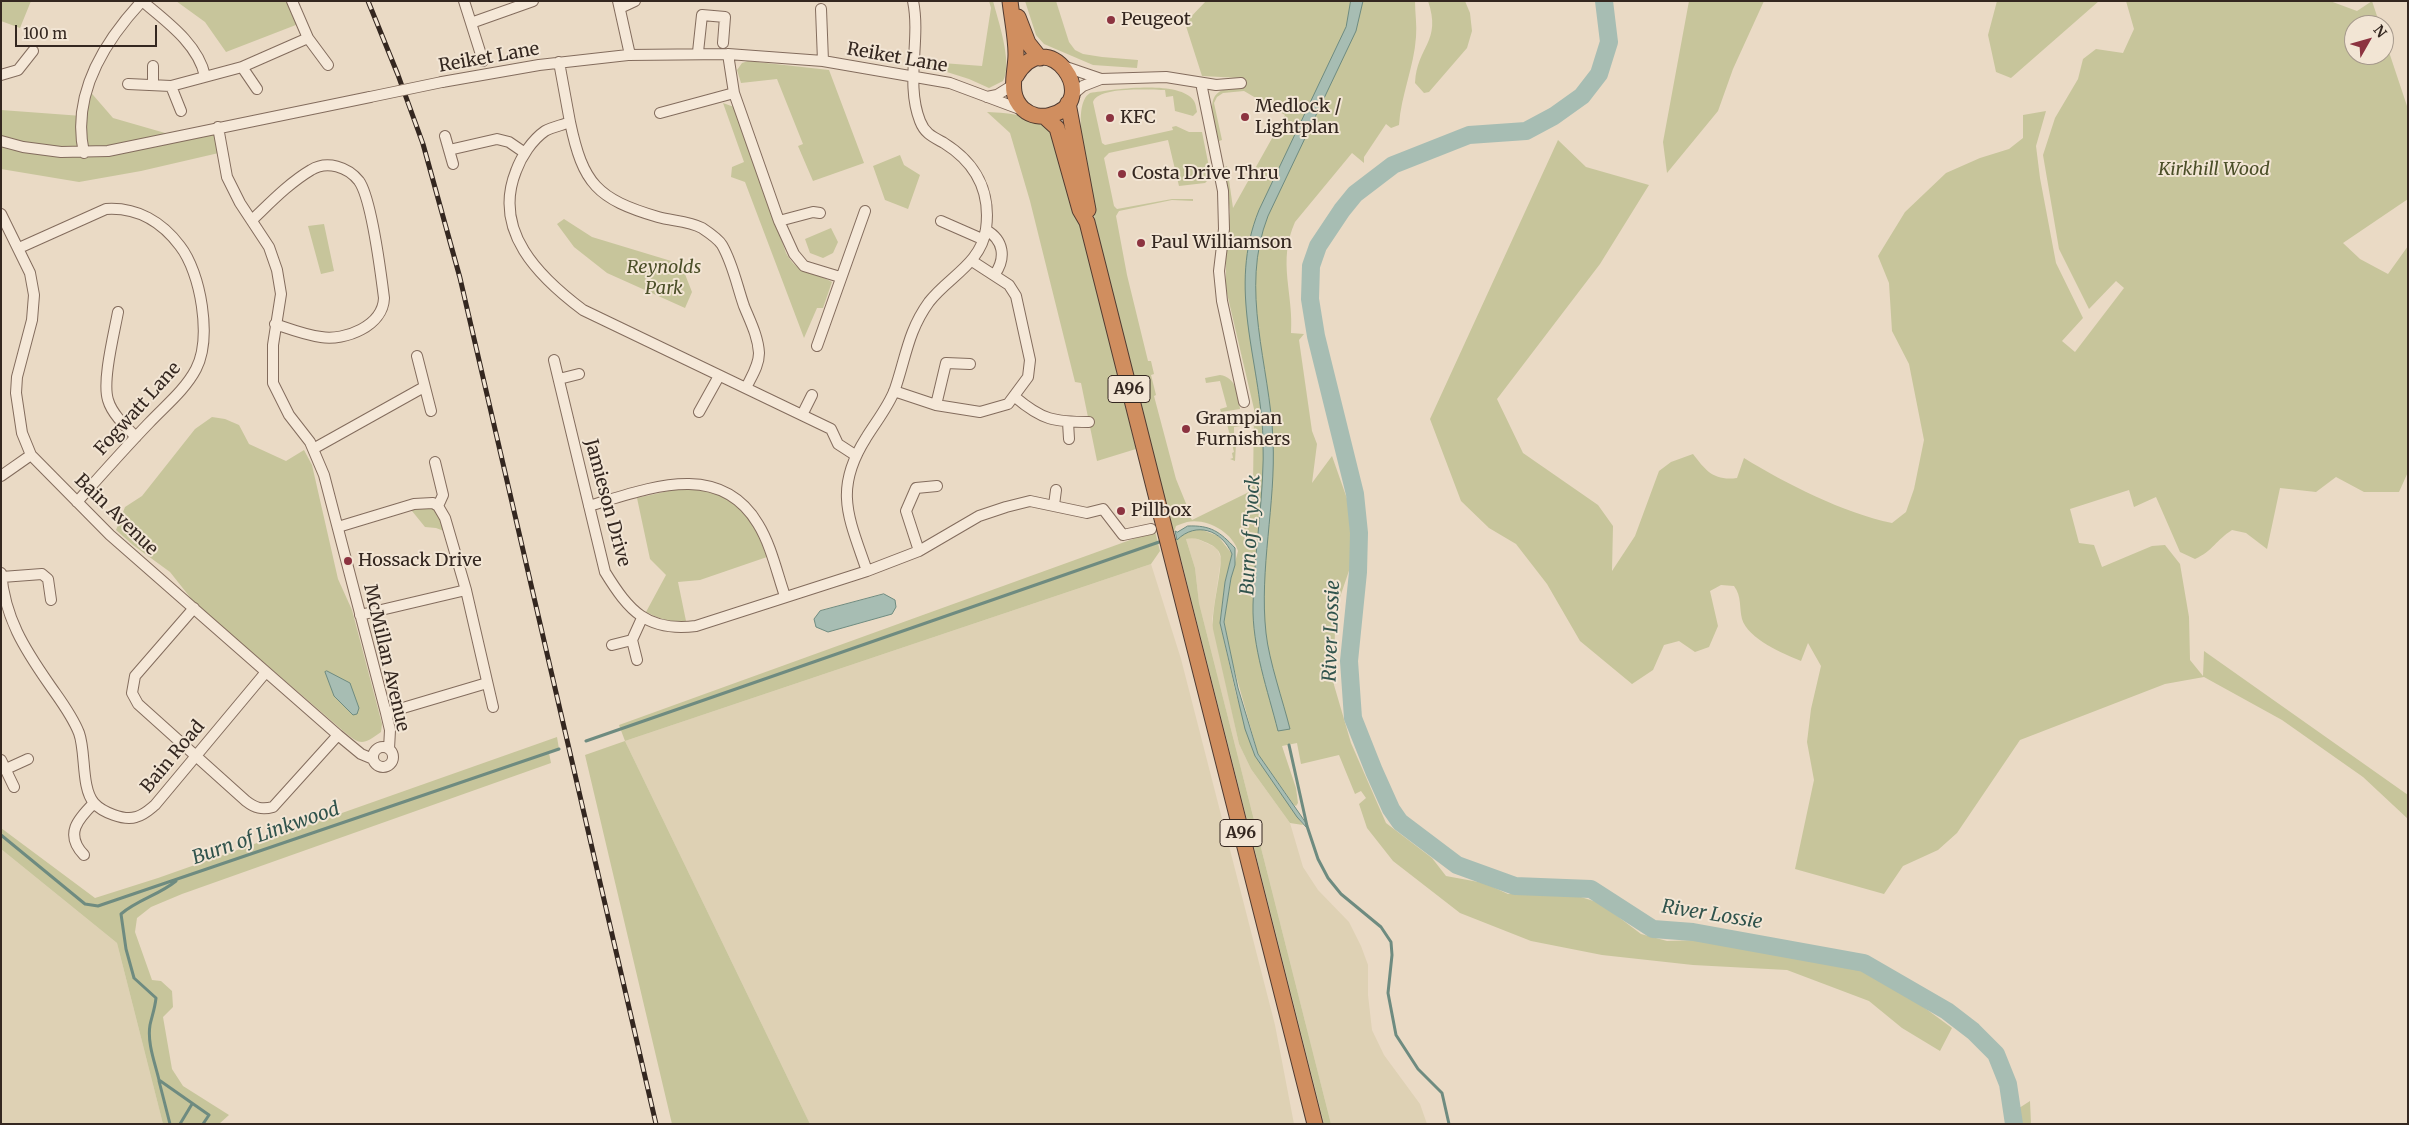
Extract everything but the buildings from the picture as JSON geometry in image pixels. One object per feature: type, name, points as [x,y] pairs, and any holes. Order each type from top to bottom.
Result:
[{"type":"highway","points":[[1011,1],[1028,43],[1040,58]]},
{"type":"highway","points":[[1011,1],[1016,53],[1014,81],[1018,104],[1035,116],[1045,117],[1054,115],[1070,99]]},
{"type":"highway","points":[[1014,81],[1025,64],[1040,58],[1056,61],[1063,66]]},
{"type":"highway","name":"A96","points":[[1063,66],[1072,80],[1070,99],[1088,203],[1087,222],[1161,535],[1315,1124]]},
{"type":"highway","name":"A96","points":[[1045,117],[1057,128],[1080,210],[1087,222]]},
{"type":"street","points":[[84,153],[82,116],[88,83],[115,33],[142,1],[193,49],[202,64],[205,76]]},
{"type":"street","points":[[292,1],[308,38],[328,64]]},
{"type":"street","points":[[464,1],[483,61]]},
{"type":"street","points":[[471,23],[533,1]]},
{"type":"street","points":[[630,55],[619,5],[635,1]]},
{"type":"street","points":[[867,570],[847,510],[848,476],[855,455],[894,391],[909,336],[929,302],[972,260],[984,235],[986,198],[976,172],[963,156],[926,133],[920,121],[913,77],[916,14],[913,1]]},
{"type":"street","points":[[821,10],[823,61]]},
{"type":"street","points":[[698,52],[702,15],[725,17],[723,43]]},
{"type":"street","points":[[128,84],[170,86],[242,67],[308,38]]},
{"type":"street","points":[[1,74],[18,70],[33,51]]},
{"type":"street","name":"Reiket Lane","points":[[1,142],[23,147],[84,153],[108,151],[442,82],[559,62],[630,55],[698,52],[823,61],[950,83],[1026,111]]},
{"type":"street","points":[[728,54],[734,93],[779,222],[794,254],[804,266],[840,277]]},
{"type":"street","points":[[559,62],[577,154],[587,178],[600,190],[631,208],[702,228],[722,244],[756,335],[759,354],[756,368],[746,388]]},
{"type":"street","points":[[153,66],[153,85]]},
{"type":"street","points":[[1063,66],[1101,79]]},
{"type":"street","points":[[242,67],[257,89]]},
{"type":"street","points":[[1070,99],[1083,86],[1101,79],[1166,77],[1201,84],[1241,83]]},
{"type":"street","points":[[986,97],[997,95],[1014,81]]},
{"type":"street","points":[[1201,84],[1224,190],[1224,229],[1219,271],[1222,301],[1244,402]]},
{"type":"street","points":[[170,86],[181,111]]},
{"type":"street","points":[[660,113],[734,93]]},
{"type":"street","points":[[570,122],[546,131],[525,153],[512,180],[510,215],[512,230],[520,246],[546,279],[584,310],[831,429],[838,444],[855,455]]},
{"type":"street","name":"McMillan Avenue","points":[[218,127],[228,177],[240,203],[270,247],[281,294],[275,324],[272,359],[273,383],[289,415],[314,449],[324,475],[386,713],[390,730],[389,749]]},
{"type":"street","points":[[445,136],[453,164]]},
{"type":"street","points":[[450,150],[497,139],[509,142],[525,153]]},
{"type":"street","points":[[252,220],[281,192],[312,169],[330,165],[348,171],[360,183],[374,235],[384,298],[382,308],[376,318],[356,331],[336,337],[322,337],[275,324]]},
{"type":"street","name":"Fogwatt Lane","points":[[19,248],[106,209],[119,208],[138,212],[166,229],[185,251],[194,271],[202,304],[202,353],[189,381],[77,502]]},
{"type":"street","points":[[817,346],[865,211]]},
{"type":"street","points":[[779,222],[813,212],[820,213]]},
{"type":"street","name":"Bain Avenue","points":[[1,214],[30,273],[34,295],[32,320],[16,385],[22,433],[31,455],[110,535],[338,735],[361,754],[373,759]]},
{"type":"street","points":[[941,221],[984,235],[992,234],[1001,249],[1002,264],[995,274]]},
{"type":"street","points":[[894,391],[936,404],[980,412],[1008,404],[1028,377],[1030,360],[1016,296],[1009,285],[972,260]]},
{"type":"street","points":[[118,312],[106,386],[108,401],[120,420],[136,438]]},
{"type":"street","points":[[417,356],[431,411]]},
{"type":"street","name":"Jamieson Drive","points":[[554,360],[606,572],[623,601],[642,618],[679,628],[696,626],[919,551],[979,516],[1030,501],[1087,513],[1103,509],[1124,535],[1161,535]]},
{"type":"street","points":[[936,404],[946,363],[970,364]]},
{"type":"street","points":[[559,380],[580,374]]},
{"type":"street","points":[[700,412],[719,376]]},
{"type":"street","points":[[314,449],[424,387]]},
{"type":"street","points":[[802,415],[812,395]]},
{"type":"street","points":[[1015,397],[1035,414],[1057,421],[1089,422]]},
{"type":"street","points":[[1068,422],[1068,439]]},
{"type":"street","points":[[1,476],[31,455]]},
{"type":"street","points":[[434,462],[443,495],[438,506]]},
{"type":"street","points":[[589,506],[640,491],[685,483],[709,486],[724,491],[740,500],[759,525],[785,596]]},
{"type":"street","points":[[919,551],[906,511],[916,488],[937,486]]},
{"type":"street","points":[[1054,505],[1056,490]]},
{"type":"street","points":[[338,527],[401,507],[428,503],[438,506],[445,518],[466,590],[493,707]]},
{"type":"street","points":[[1,573],[5,616],[34,662],[72,716],[80,734],[88,791],[94,803],[80,817],[75,827],[76,841],[84,855]]},
{"type":"street","points":[[2,577],[42,574],[48,579],[51,600]]},
{"type":"street","points":[[360,615],[466,590]]},
{"type":"street","points":[[194,608],[135,676],[132,693],[138,704],[253,806],[263,809],[273,807],[338,735]]},
{"type":"street","points":[[637,660],[632,640],[642,618]]},
{"type":"street","points":[[612,645],[632,640]]},
{"type":"street","name":"Bain Road","points":[[94,803],[110,814],[122,817],[134,818],[145,813],[155,805],[266,672]]},
{"type":"street","points":[[386,713],[487,683]]},
{"type":"street","points":[[383,746],[389,749],[393,755],[389,764],[379,766],[373,759],[373,752],[383,746]]},
{"type":"street","points":[[14,787],[3,764],[28,758]]},
{"type":"shaded area","points":[[1351,1],[1363,1],[1356,31],[1268,216],[1260,244],[1256,272],[1258,328],[1271,412],[1273,440],[1272,488],[1264,609],[1266,633],[1273,668],[1290,729],[1278,731],[1261,669],[1253,621],[1263,438],[1261,409],[1245,296],[1246,268],[1250,239],[1259,210],[1346,27]]},
{"type":"shaded area","points":[[1188,526],[1209,528],[1225,538],[1235,548],[1235,565],[1224,622],[1238,688],[1258,754],[1306,823],[1307,828],[1297,817],[1255,756],[1245,729],[1220,623],[1225,582],[1232,554],[1222,539],[1208,531],[1192,531],[1184,534],[1177,540],[1175,531],[1177,532]]},
{"type":"shaded area","points":[[1193,537],[1217,548],[1221,559],[1212,620],[1239,744],[1251,769],[1290,823],[1303,867],[1318,890],[1349,922],[1361,946],[1368,965],[1368,995],[1372,1030],[1384,1055],[1420,1104],[1427,1124],[1331,1124],[1199,603],[1195,568],[1186,539]]},
{"type":"shaded area","points":[[1151,564],[1181,659],[1275,1025],[1294,1124],[810,1124],[625,741]]},
{"type":"shaded area","points":[[884,594],[895,600],[896,607],[892,614],[828,632],[816,627],[814,619],[820,611]]},
{"type":"shaded area","points":[[327,671],[350,683],[359,708],[357,714],[353,715],[334,696],[325,672]]},
{"type":"shaded area","points":[[1,849],[117,943],[163,1124],[1,1124]]},
{"type":"green space","points":[[1,1],[31,1],[20,28],[1,21]]},
{"type":"green space","points":[[176,1],[292,1],[301,23],[226,52],[205,22]]},
{"type":"green space","points":[[989,1],[993,1],[1006,53],[1006,73],[1003,81],[989,88],[969,79],[928,66],[929,62],[982,66],[991,8]]},
{"type":"green space","points":[[1025,1],[1056,1],[1069,42],[1075,50],[1083,54],[1138,60],[1137,68],[1093,65],[1044,44],[1036,35]]},
{"type":"green space","points":[[1206,1],[1415,1],[1415,48],[1402,103],[1399,125],[1391,128],[1386,124],[1364,157],[1364,163],[1352,153],[1295,222],[1287,251],[1291,333],[1304,334],[1299,340],[1312,431],[1317,444],[1312,483],[1332,456],[1351,510],[1353,559],[1339,600],[1335,625],[1334,685],[1351,743],[1386,823],[1432,858],[1446,876],[1484,883],[1508,894],[1568,893],[1600,903],[1641,934],[1667,941],[1701,940],[1865,969],[1914,1000],[1952,1028],[1940,1051],[1902,1028],[1869,1001],[1787,970],[1693,965],[1602,955],[1531,941],[1460,913],[1393,861],[1367,828],[1359,804],[1366,798],[1361,791],[1355,794],[1339,755],[1301,764],[1297,743],[1282,746],[1296,788],[1298,803],[1296,806],[1258,754],[1232,661],[1224,622],[1231,578],[1238,551],[1235,544],[1224,532],[1203,522],[1186,522],[1176,526],[1174,532],[1170,532],[1108,286],[1091,200],[1094,198],[1085,159],[1081,126],[1081,112],[1084,100],[1090,93],[1129,88],[1160,88],[1186,94],[1196,105],[1197,112],[1193,116],[1175,111],[1173,96],[1166,97],[1165,90],[1114,91],[1097,97],[1093,102],[1102,143],[1105,145],[1173,130],[1172,127],[1176,126],[1189,132],[1202,132],[1211,177],[1205,183],[1179,186],[1168,140],[1109,153],[1104,158],[1114,206],[1117,209],[1172,199],[1193,199],[1193,201],[1172,200],[1119,211],[1116,216],[1127,275],[1148,361],[1151,361],[1154,374],[1151,375],[1156,395],[1154,396],[1176,479],[1187,506],[1185,507],[1192,520],[1249,492],[1247,487],[1253,486],[1254,409],[1226,289],[1226,256],[1230,212],[1225,167],[1227,166],[1233,208],[1285,115],[1244,91],[1223,93],[1217,97],[1214,103],[1222,140],[1219,141],[1212,113],[1214,99],[1223,90],[1243,88],[1240,78],[1202,76],[1185,23]]},
{"type":"green space","points":[[1428,1],[1465,1],[1470,13],[1472,31],[1467,48],[1429,92],[1424,93],[1415,83],[1420,60],[1431,35],[1432,15]]},
{"type":"green space","points":[[1689,1],[1764,1],[1733,69],[1718,111],[1667,173],[1663,142]]},
{"type":"green space","points":[[1997,1],[2099,1],[2011,78],[1996,72],[1988,35]]},
{"type":"green space","name":"Kirkhill Wood","points":[[2126,1],[2330,1],[2357,11],[2372,1],[2377,15],[2344,15],[2344,65],[2393,65],[2408,109],[2408,199],[2343,243],[2360,259],[2388,274],[2408,246],[2408,472],[2399,492],[2364,492],[2336,477],[2316,492],[2280,488],[2267,549],[2246,533],[2232,530],[2195,559],[2180,552],[2156,497],[2134,507],[2129,490],[2070,509],[2079,543],[2094,545],[2102,567],[2152,546],[2165,545],[2180,564],[2189,617],[2190,660],[2203,676],[2204,651],[2408,795],[2408,819],[2363,777],[2282,720],[2204,677],[2165,684],[2020,740],[1957,833],[1938,850],[1903,866],[1884,894],[1795,869],[1814,780],[1807,742],[1811,709],[1821,666],[1808,643],[1801,661],[1767,645],[1751,633],[1742,619],[1739,598],[1734,586],[1721,585],[1710,591],[1718,626],[1709,647],[1695,652],[1679,641],[1664,645],[1653,670],[1632,684],[1580,641],[1547,584],[1516,544],[1489,528],[1461,501],[1430,419],[1558,140],[1586,167],[1649,185],[1600,264],[1497,399],[1523,453],[1598,505],[1613,526],[1612,571],[1635,536],[1659,471],[1671,462],[1693,454],[1711,474],[1716,476],[1729,479],[1737,478],[1744,458],[1778,478],[1835,505],[1892,523],[1906,512],[1914,489],[1924,440],[1909,364],[1892,331],[1889,283],[1878,256],[1905,212],[1946,173],[1980,158],[2009,149],[2023,138],[2023,115],[2046,111],[2036,146],[2056,263],[2083,318],[2062,341],[2075,352],[2124,288],[2116,281],[2089,309],[2059,249],[2043,155],[2055,118],[2078,79],[2083,59],[2096,49],[2123,53],[2134,29]]},
{"type":"green space","points":[[748,61],[829,70],[864,163],[813,181],[798,146],[803,144],[777,79],[741,83],[737,70],[742,63]]},
{"type":"green space","points":[[87,88],[113,118],[172,135],[218,127],[223,152],[141,171],[79,182],[1,169],[1,110],[82,116]]},
{"type":"green space","points":[[723,103],[737,108],[786,253],[795,265],[801,269],[832,282],[823,308],[817,308],[804,338],[745,182],[731,177],[732,167],[744,162]]},
{"type":"green space","points":[[987,112],[1014,114],[1032,119],[1047,128],[1053,135],[1069,181],[1136,449],[1097,461],[1081,383],[1075,382],[1030,201],[1010,133]]},
{"type":"green space","points":[[900,155],[904,165],[920,175],[908,209],[885,200],[873,166]]},
{"type":"green space","name":"Reynolds Park","points":[[564,219],[592,237],[681,264],[692,292],[685,308],[607,273],[574,247],[557,224]]},
{"type":"green space","points":[[324,224],[334,271],[321,274],[308,226]]},
{"type":"green space","points":[[831,228],[838,242],[833,253],[823,258],[810,253],[805,239]]},
{"type":"green space","points":[[1220,375],[1230,379],[1236,388],[1240,409],[1221,412],[1220,409],[1227,407],[1220,381],[1206,383],[1205,378]]},
{"type":"green space","points":[[212,417],[225,419],[239,425],[249,444],[286,461],[304,450],[312,465],[338,579],[352,610],[382,724],[381,732],[369,740],[357,741],[342,730],[193,601],[170,572],[116,530],[125,507],[142,496],[195,429]]},
{"type":"green space","points":[[1226,420],[1240,420],[1241,426],[1234,427],[1235,461],[1230,459],[1233,458],[1232,453],[1234,452],[1227,424],[1224,424]]},
{"type":"green space","points":[[691,486],[714,491],[731,499],[751,521],[767,557],[700,580],[678,582],[686,621],[670,621],[646,612],[666,575],[650,559],[637,498]]},
{"type":"green space","points":[[438,506],[444,531],[425,527],[412,511],[401,507]]},
{"type":"green space","points":[[1200,529],[1218,536],[1232,554],[1225,582],[1220,623],[1236,694],[1255,756],[1303,825],[1290,823],[1251,769],[1239,744],[1213,629],[1220,554],[1216,548],[1208,543],[1191,538],[1186,539],[1195,568],[1199,603],[1331,1124],[1324,1124],[1181,559],[1172,542],[1187,531]]},
{"type":"green space","points":[[1155,531],[1160,551],[1151,564],[625,741],[619,725]]},
{"type":"green space","points":[[557,737],[559,749],[549,753],[551,763],[182,894],[151,907],[137,918],[135,932],[152,980],[161,981],[172,991],[173,1007],[163,1017],[172,1069],[183,1086],[229,1115],[219,1124],[163,1124],[117,943],[1,849],[1,828],[95,898],[158,878]]},
{"type":"green space","points":[[625,741],[810,1124],[672,1124],[585,755]]},
{"type":"green space","points":[[2030,1101],[2031,1124],[2018,1124],[2016,1110]]},
{"type":"waterway","name":"River Lossie","points":[[1604,1],[1609,42],[1599,74],[1582,96],[1554,116],[1526,131],[1469,135],[1393,165],[1355,194],[1318,246],[1311,266],[1310,299],[1316,336],[1355,494],[1359,533],[1358,572],[1349,661],[1353,718],[1391,809],[1400,822],[1457,865],[1515,886],[1591,889],[1653,929],[1693,932],[1864,963],[1947,1011],[1973,1031],[1996,1054],[2008,1084],[2014,1124]]},
{"type":"waterway","points":[[586,741],[1162,541]]},
{"type":"waterway","points":[[1289,745],[1307,826],[1318,859],[1328,878],[1341,894],[1381,927],[1391,942],[1392,955],[1388,993],[1396,1035],[1418,1069],[1442,1093],[1449,1124]]},
{"type":"waterway","name":"Burn of Linkwood","points":[[1,835],[85,904],[98,906],[559,749]]},
{"type":"waterway","points":[[176,881],[121,914],[126,949],[134,978],[156,998],[149,1032],[159,1080],[209,1115],[203,1124]]},
{"type":"waterway","points":[[159,1081],[170,1124]]},
{"type":"waterway","points":[[180,1124],[192,1104]]},
{"type":"railway","points":[[368,1],[423,144],[460,278],[656,1124]]},
{"type":"place","name":"Peugeot","points":[[1111,20]]},
{"type":"place","name":"Medlock / Lightplan","points":[[1245,117]]},
{"type":"place","name":"KFC","points":[[1110,118]]},
{"type":"place","name":"Costa Drive Thru","points":[[1122,174]]},
{"type":"place","name":"Paul Williamson","points":[[1141,243]]},
{"type":"place","name":"Grampian Furnishers","points":[[1186,429]]},
{"type":"place","name":"Pillbox","points":[[1121,511]]},
{"type":"place","name":"Hossack Drive","points":[[348,561]]},
{"type":"water label","name":"Burn of Tyock","points":[[1251,535]]}]
